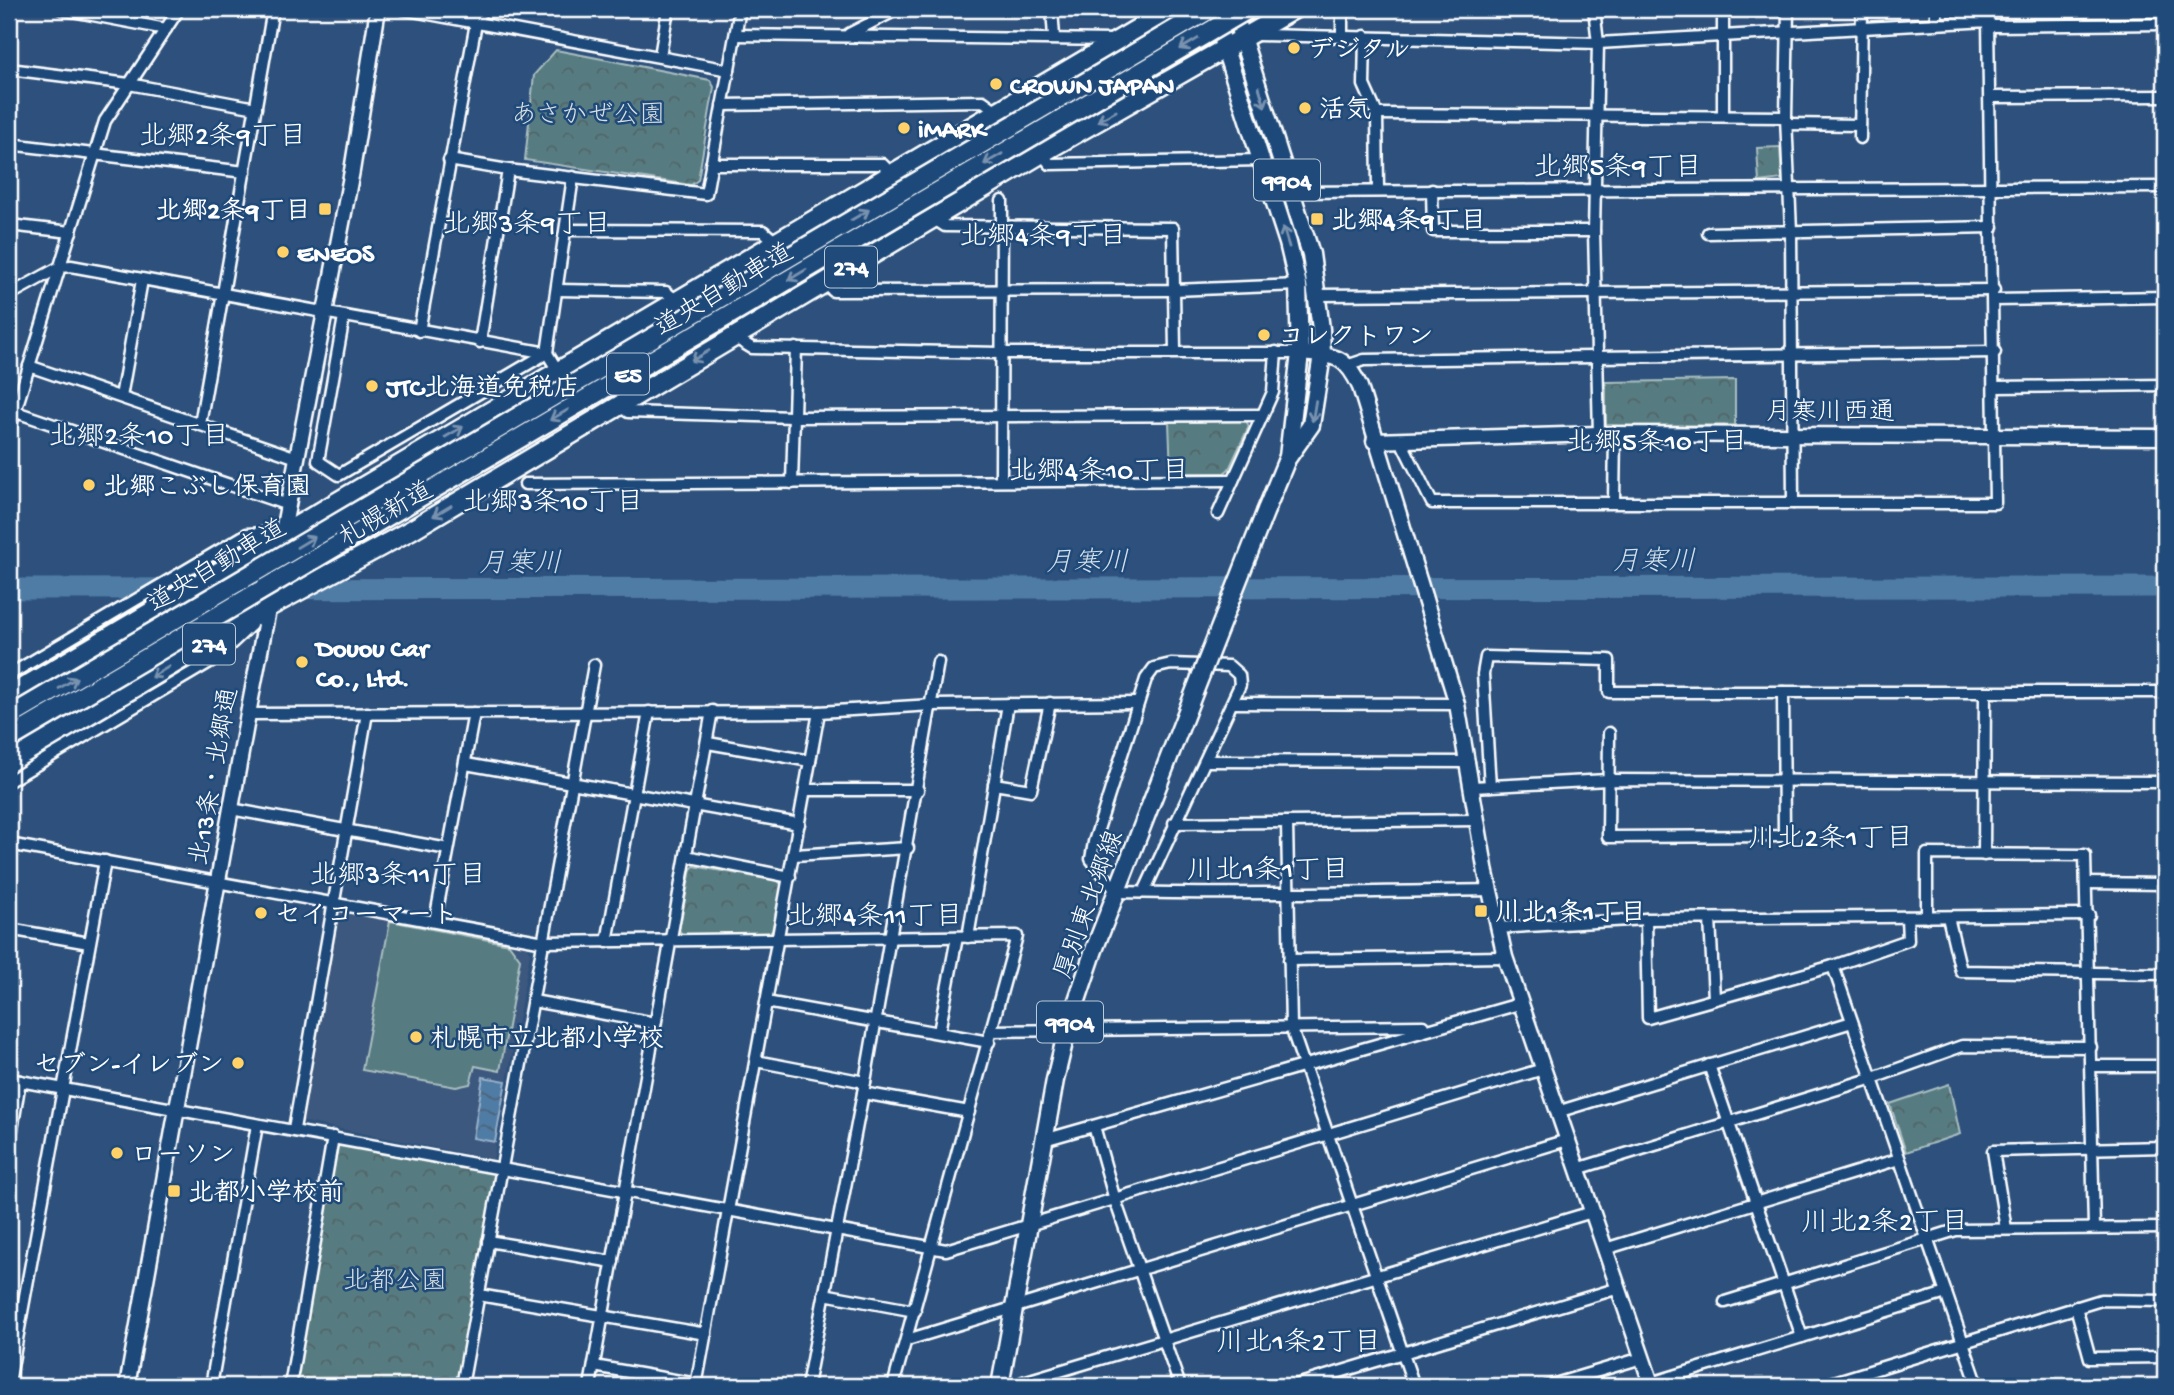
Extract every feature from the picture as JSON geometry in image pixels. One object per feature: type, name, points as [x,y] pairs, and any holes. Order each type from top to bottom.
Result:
[{"type":"highway","name":"札幌新道","points":[[9,696],[283,531],[1171,9]]},
{"type":"highway","name":"道央自動車道","points":[[9,717],[1211,9]]},
{"type":"highway","name":"道央自動車道","points":[[9,740],[1248,9]]},
{"type":"highway","name":"札幌新道","points":[[9,762],[269,607],[411,530],[933,218],[1294,9]]},
{"type":"main road","name":"厚別東北郷線","points":[[1211,9],[1262,160],[1298,285],[1300,353],[1287,459]]},
{"type":"main road","name":"厚別東北郷線","points":[[1001,1382],[1044,1140],[1067,1030],[1117,891],[1265,510],[1287,459],[1311,425],[1322,355],[1311,254],[1233,9]]},
{"type":"street","points":[[61,9],[166,29]]},
{"type":"street","points":[[9,429],[105,121],[179,9]]},
{"type":"street","points":[[201,424],[274,9]]},
{"type":"street","name":"北13条・北郷通","points":[[127,1386],[248,714],[352,171],[377,9]]},
{"type":"street","points":[[402,9],[729,70]]},
{"type":"street","points":[[419,331],[449,160],[476,23],[482,9]]},
{"type":"street","points":[[660,56],[668,9]]},
{"type":"street","points":[[449,160],[508,170],[706,194],[740,9]]},
{"type":"street","points":[[845,36],[898,9]]},
{"type":"street","points":[[1052,9],[1054,37]]},
{"type":"street","points":[[1342,9],[1342,35]]},
{"type":"street","points":[[1594,9],[1598,43],[1594,231],[1599,434]]},
{"type":"street","points":[[1723,9],[1723,115]]},
{"type":"street","points":[[1788,9],[1786,121],[1791,230],[1793,503]]},
{"type":"street","points":[[1860,138],[1862,9]]},
{"type":"street","points":[[1936,9],[1936,23]]},
{"type":"street","points":[[1401,441],[1432,503],[1995,503],[1993,189],[1988,9]]},
{"type":"street","points":[[1244,38],[1267,34],[1342,35],[1598,43],[1988,21]]},
{"type":"street","points":[[1988,21],[1989,26],[2165,24]]},
{"type":"street","points":[[736,35],[1054,37],[1119,40]]},
{"type":"street","points":[[1366,36],[1364,85],[1377,114],[1378,190]]},
{"type":"street","points":[[9,69],[129,84],[256,108]]},
{"type":"street","points":[[1990,97],[2165,96]]},
{"type":"street","points":[[722,105],[983,101],[997,111]]},
{"type":"street","points":[[1377,114],[1723,115],[1860,125]]},
{"type":"street","points":[[9,144],[245,172]]},
{"type":"street","points":[[1042,154],[1050,164],[1262,160]]},
{"type":"street","points":[[711,164],[882,163],[892,174]]},
{"type":"street","points":[[480,342],[508,170]]},
{"type":"street","points":[[558,371],[547,353],[573,177]]},
{"type":"street","points":[[1291,192],[2165,187]]},
{"type":"street","points":[[1432,190],[1433,232],[1594,231]]},
{"type":"street","points":[[1001,480],[1002,201]]},
{"type":"street","points":[[933,218],[945,226],[1173,228],[1175,351]]},
{"type":"street","points":[[9,225],[71,232]]},
{"type":"street","points":[[1708,233],[1993,227]]},
{"type":"street","points":[[566,230],[763,231],[776,242]]},
{"type":"street","points":[[9,295],[60,267],[71,266],[547,353]]},
{"type":"street","points":[[121,397],[142,280]]},
{"type":"street","points":[[825,282],[834,291],[1174,290],[1298,285]]},
{"type":"street","points":[[1317,295],[1792,289],[2165,297]]},
{"type":"street","points":[[558,290],[666,292],[677,301]]},
{"type":"street","points":[[344,317],[318,461],[339,475],[547,353]]},
{"type":"street","points":[[733,337],[752,348],[1000,353],[1276,352],[1322,355],[1349,365],[1364,360],[1995,352]]},
{"type":"street","points":[[792,483],[796,348]]},
{"type":"street","points":[[1218,514],[1273,392],[1276,352]]},
{"type":"street","points":[[1349,365],[1360,387],[1374,441],[1457,704],[1497,928],[1505,957],[1652,1385],[1946,1293]]},
{"type":"street","points":[[29,366],[297,458]]},
{"type":"street","points":[[1995,387],[2165,386]]},
{"type":"street","points":[[618,404],[628,412],[792,417],[1262,415]]},
{"type":"street","points":[[16,412],[288,505]]},
{"type":"street","name":"月寒川西通","points":[[1374,441],[1599,434],[2165,437]]},
{"type":"street","points":[[1614,502],[1615,435]]},
{"type":"street","points":[[525,484],[1233,480]]},
{"type":"street","points":[[9,675],[247,534],[283,531]]},
{"type":"street","points":[[9,781],[215,659],[269,607]]},
{"type":"street","points":[[1490,786],[1483,674],[1486,657],[1609,660],[1609,692],[2165,692]]},
{"type":"street","points":[[807,1386],[835,1230],[866,1082],[874,1022],[908,848],[938,662]]},
{"type":"street","points":[[1144,892],[1240,685],[1235,669],[1230,666],[1171,664],[1154,668],[1146,679],[1091,859],[1117,891],[1144,892],[1287,893],[1490,890]]},
{"type":"street","points":[[475,1386],[462,1385],[594,665]]},
{"type":"street","points":[[1609,733],[1608,837],[1784,835],[1783,692]]},
{"type":"street","points":[[1984,855],[1985,692]]},
{"type":"street","points":[[248,714],[819,712],[932,705],[1138,703]]},
{"type":"street","points":[[939,1032],[962,937],[1008,704]]},
{"type":"street","points":[[994,784],[1031,790],[1050,704]]},
{"type":"street","points":[[1233,704],[1457,704]]},
{"type":"street","points":[[590,1386],[623,1191],[712,711]]},
{"type":"street","points":[[607,942],[637,794],[649,712]]},
{"type":"street","points":[[594,1366],[697,1385],[819,712]]},
{"type":"street","points":[[295,1129],[367,713]]},
{"type":"street","points":[[435,921],[474,713]]},
{"type":"street","points":[[708,743],[810,761]]},
{"type":"street","points":[[1205,761],[1469,762]]},
{"type":"street","points":[[466,764],[799,824]]},
{"type":"street","points":[[1473,787],[1608,780],[2165,782]]},
{"type":"street","points":[[805,790],[918,790]]},
{"type":"street","points":[[231,809],[448,849]]},
{"type":"street","points":[[1174,823],[1478,820]]},
{"type":"street","points":[[1287,823],[1291,1027],[1302,1066],[1415,1386]]},
{"type":"street","points":[[9,844],[544,942],[778,942],[1017,936],[929,1247],[915,1311],[893,1386]]},
{"type":"street","points":[[794,855],[908,848]]},
{"type":"street","points":[[1927,917],[1927,854],[2085,855],[2089,915],[2094,1227]]},
{"type":"street","points":[[686,856],[790,877]]},
{"type":"street","points":[[9,1383],[105,861]]},
{"type":"street","points":[[2087,883],[2165,884]]},
{"type":"street","points":[[1497,928],[1646,919],[2089,915]]},
{"type":"street","points":[[1948,916],[1961,971],[2165,974]]},
{"type":"street","points":[[1646,919],[1648,1018],[1833,966],[1908,940],[1907,917]]},
{"type":"street","points":[[1710,919],[1714,998]]},
{"type":"street","points":[[9,929],[89,943]]},
{"type":"street","points":[[1289,960],[1505,957]]},
{"type":"street","points":[[1833,966],[1978,1386]]},
{"type":"street","points":[[533,1001],[655,1023]]},
{"type":"street","points":[[766,1002],[989,1042]]},
{"type":"street","points":[[1044,1140],[1434,1026],[1519,1004]]},
{"type":"street","points":[[1558,1112],[1852,1022]]},
{"type":"street","points":[[992,1031],[1434,1026]]},
{"type":"street","points":[[1577,1169],[1872,1078],[1962,1046],[2091,1047]]},
{"type":"street","points":[[756,1061],[866,1082]]},
{"type":"street","points":[[1709,1065],[1802,1337]]},
{"type":"street","points":[[2091,1066],[2165,1066]]},
{"type":"street","points":[[9,1079],[257,1125],[295,1129],[946,1250],[1543,1069]]},
{"type":"street","points":[[9,1148],[20,1081]]},
{"type":"street","points":[[863,1093],[969,1112]]},
{"type":"street","points":[[211,1386],[257,1125]]},
{"type":"street","points":[[1094,1126],[1115,1200],[1180,1386]]},
{"type":"street","points":[[290,1386],[333,1137]]},
{"type":"street","points":[[907,1340],[1567,1140]]},
{"type":"street","points":[[2006,1229],[1993,1151],[2165,1147]]},
{"type":"street","points":[[1605,1249],[1899,1159]]},
{"type":"street","points":[[1001,1382],[1024,1384],[1592,1212]]},
{"type":"street","points":[[1725,1302],[1956,1230],[2165,1228]]},
{"type":"street","points":[[488,1241],[613,1262]]},
{"type":"street","points":[[1293,1386],[1619,1288]]},
{"type":"street","points":[[824,1294],[915,1311]]},
{"type":"street","points":[[479,1295],[706,1334]]},
{"type":"street","points":[[1821,1386],[2101,1300],[2165,1301]]},
{"type":"street","points":[[2076,1307],[2090,1358],[2165,1357]]},
{"type":"street","points":[[1548,1386],[1642,1357]]},
{"type":"shaded area","name":"札幌市立北都小学校","points":[[340,908],[526,942],[530,953],[493,1159],[301,1121]]},
{"type":"green space","name":"あさかぜ公園","points":[[556,50],[710,80],[714,87],[698,180],[691,185],[525,160],[534,75]]},
{"type":"green space","points":[[1780,147],[1782,179],[1759,182],[1757,148]]},
{"type":"green space","points":[[1735,380],[1735,425],[1606,426],[1606,382]]},
{"type":"green space","points":[[1246,421],[1249,426],[1229,469],[1224,473],[1171,473],[1169,422]]},
{"type":"green space","points":[[694,866],[778,881],[782,885],[769,935],[683,935],[679,930],[691,869]]},
{"type":"green space","points":[[390,921],[509,944],[520,959],[500,1071],[475,1066],[470,1084],[456,1087],[362,1070]]},
{"type":"green space","points":[[1949,1084],[1960,1134],[1906,1152],[1890,1104]]},
{"type":"green space","name":"北都公園","points":[[338,1144],[495,1172],[458,1386],[295,1386]]},
{"type":"water","points":[[483,1077],[506,1081],[495,1142],[473,1138]]},
{"type":"waterway","name":"月寒川","points":[[9,589],[2165,587]]},
{"type":"place","name":"デジタル","points":[[1294,48]]},
{"type":"place","name":"CROWN JAPAN","points":[[996,84]]},
{"type":"place","name":"活気","points":[[1305,108]]},
{"type":"place","name":"iMARK","points":[[904,128]]},
{"type":"place","name":"北郷2条9丁目","points":[[325,209]]},
{"type":"place","name":"北郷4条9丁目","points":[[1317,219]]},
{"type":"place","name":"ENEOS","points":[[283,252]]},
{"type":"place","name":"コレクトワン","points":[[1264,335]]},
{"type":"place","name":"JTC北海道免税店","points":[[372,386]]},
{"type":"place","name":"北郷こぶし保育園","points":[[89,485]]},
{"type":"place","name":"Douou Car Co., Ltd.","points":[[302,662]]},
{"type":"place","name":"川北1条1丁目","points":[[1481,911]]},
{"type":"place","name":"セイコーマート","points":[[261,913]]},
{"type":"place","name":"札幌市立北都小学校","points":[[416,1037]]},
{"type":"place","name":"セブン-イレブン","points":[[238,1063]]},
{"type":"place","name":"ローソン","points":[[117,1153]]},
{"type":"place","name":"北都小学校前","points":[[174,1191]]},
{"type":"district","name":"北郷2条9丁目","points":[[223,134]]},
{"type":"district","name":"北郷5条9丁目","points":[[1618,165]]},
{"type":"district","name":"北郷3条9丁目","points":[[527,222]]},
{"type":"district","name":"北郷4条9丁目","points":[[1043,234]]},
{"type":"district","name":"北郷2条10丁目","points":[[139,434]]},
{"type":"district","name":"北郷5条10丁目","points":[[1657,440]]},
{"type":"district","name":"北郷4条10丁目","points":[[1099,469]]},
{"type":"district","name":"北郷3条10丁目","points":[[553,500]]},
{"type":"district","name":"川北2条1丁目","points":[[1831,836]]},
{"type":"district","name":"川北1条1丁目","points":[[1268,868]]},
{"type":"district","name":"北郷3条11丁目","points":[[398,873]]},
{"type":"district","name":"北郷4条11丁目","points":[[875,914]]},
{"type":"district","name":"川北2条2丁目","points":[[1885,1220]]},
{"type":"district","name":"川北1条2丁目","points":[[1299,1340]]}]
